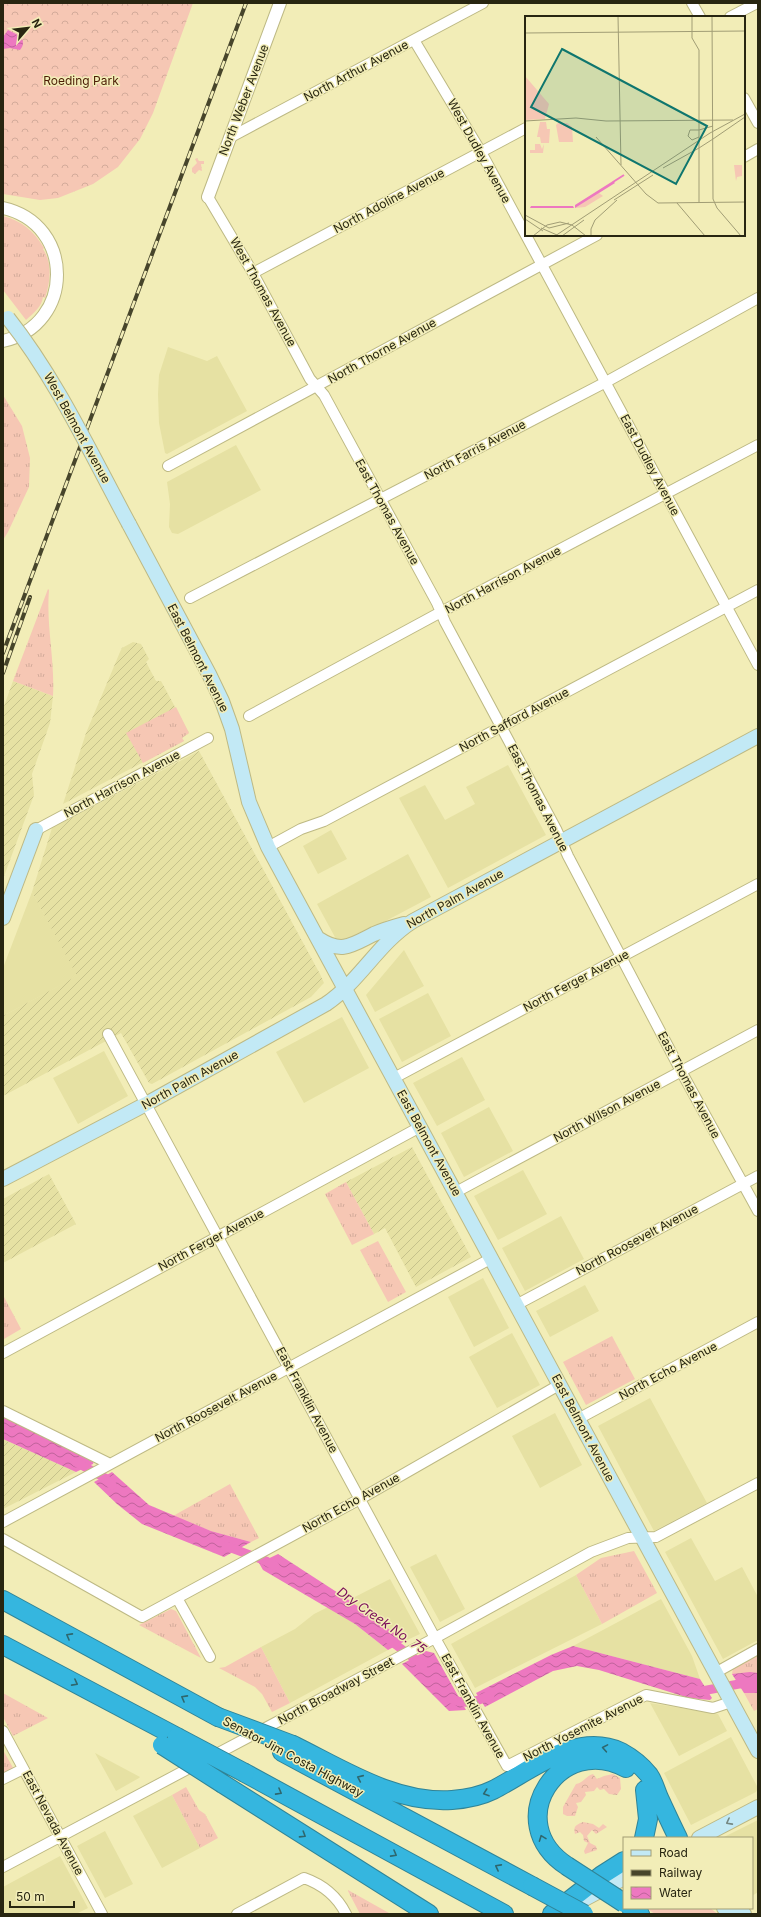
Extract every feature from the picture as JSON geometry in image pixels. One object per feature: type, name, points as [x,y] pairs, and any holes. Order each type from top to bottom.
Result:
[{"type":"highway","name":"Senator Jim Costa Highway","points":[[3,1600],[218,1716],[288,1748],[584,1914]]},
{"type":"highway","points":[[3,1645],[93,1693],[170,1741],[223,1784],[429,1914]]},
{"type":"highway","points":[[170,1741],[245,1773],[498,1911]]},
{"type":"highway","points":[[288,1748],[396,1793],[411,1797],[438,1800],[461,1799],[492,1791],[571,1749],[592,1746],[612,1749],[634,1760],[650,1777],[678,1837]]},
{"type":"highway","points":[[623,1902],[558,1860],[544,1844],[538,1826],[537,1815],[542,1795],[552,1779],[571,1765],[593,1760],[606,1760],[626,1768],[635,1776],[655,1805],[668,1837]]},
{"type":"highway","points":[[644,1837],[648,1819],[645,1790]]},
{"type":"highway","points":[[553,1914],[602,1875],[623,1862]]},
{"type":"main road","name":"West Belmont Avenue","points":[[6,315],[30,347],[50,379],[129,524]]},
{"type":"main road","name":"East Belmont Avenue","points":[[129,524],[222,701],[232,729],[247,797],[268,847],[758,1751]]},
{"type":"main road","name":"North Palm Avenue","points":[[3,1179],[146,1104],[309,1015],[334,999],[346,989],[392,937],[413,921],[758,736]]},
{"type":"main road","points":[[3,918],[36,830]]},
{"type":"main road","points":[[319,939],[332,946],[344,948],[380,931],[413,921]]},
{"type":"main road","points":[[702,1837],[758,1807]]},
{"type":"main road","points":[[553,1914],[623,1879]]},
{"type":"street","name":"North Weber Avenue","points":[[208,197],[280,3]]},
{"type":"street","name":"North Arthur Avenue","points":[[229,138],[483,3]]},
{"type":"street","points":[[692,3],[699,16]]},
{"type":"street","points":[[732,16],[757,3]]},
{"type":"street","name":"West Dudley Avenue","points":[[414,40],[481,152],[525,235]]},
{"type":"street","points":[[745,100],[758,123]]},
{"type":"street","name":"North Adoline Avenue","points":[[252,273],[525,129]]},
{"type":"street","points":[[745,156],[758,149]]},
{"type":"street","name":"West Thomas Avenue","points":[[208,197],[252,273],[310,379],[316,387]]},
{"type":"street","points":[[3,208],[24,216],[44,233],[52,248],[58,273],[54,298],[43,317],[28,331],[3,341]]},
{"type":"street","name":"West Dudley Avenue","points":[[526,236],[541,265]]},
{"type":"street","name":"North Thorne Avenue","points":[[168,466],[595,236]]},
{"type":"street","name":"East Dudley Avenue","points":[[541,265],[606,382],[758,665]]},
{"type":"street","name":"North Farris Avenue","points":[[190,598],[606,382],[758,298]]},
{"type":"street","name":"East Thomas Avenue","points":[[316,387],[324,395],[381,499],[502,727],[681,1071],[758,1211]]},
{"type":"street","name":"North Harrison Avenue","points":[[250,716],[441,612],[666,495],[758,445]]},
{"type":"street","name":"North Safford Avenue","points":[[268,847],[301,829],[324,821],[758,590]]},
{"type":"street","name":"North Harrison Avenue","points":[[36,830],[208,738]]},
{"type":"street","name":"North Ferger Avenue","points":[[394,1078],[758,884]]},
{"type":"street","name":"North Wilson Avenue","points":[[456,1192],[758,1030]]},
{"type":"street","name":"East Franklin Avenue","points":[[108,1034],[217,1236],[290,1367],[435,1638],[507,1766]]},
{"type":"street","name":"North Ferger Avenue","points":[[3,1353],[420,1127]]},
{"type":"street","name":"North Roosevelt Avenue","points":[[516,1305],[758,1176]]},
{"type":"street","name":"North Roosevelt Avenue","points":[[3,1522],[492,1258]]},
{"type":"street","name":"North Echo Avenue","points":[[578,1419],[758,1322]]},
{"type":"street","name":"North Echo Avenue","points":[[3,1539],[142,1617],[360,1499],[560,1385]]},
{"type":"street","points":[[3,1410],[106,1466]]},
{"type":"street","name":"North Broadway Street","points":[[3,1867],[402,1656],[592,1552],[628,1538],[656,1537],[758,1483]]},
{"type":"street","points":[[177,1598],[210,1657]]},
{"type":"street","points":[[716,1675],[758,1649]]},
{"type":"street","name":"North Yosemite Avenue","points":[[507,1766],[646,1695],[713,1708],[730,1700]]},
{"type":"street","name":"East Nevada Avenue","points":[[3,1731],[102,1914]]},
{"type":"street","points":[[3,1779],[24,1769]]},
{"type":"street","points":[[236,1914],[304,1878],[314,1882],[333,1894],[346,1914]]},
{"type":"shaded area","points":[[168,347],[207,361],[217,356],[247,411],[167,454],[165,453],[159,423],[158,394],[159,375]]},
{"type":"shaded area","points":[[236,445],[261,490],[178,534],[172,533],[169,527],[170,504],[167,482]]},
{"type":"shaded area","points":[[133,642],[141,644],[149,659],[146,662],[156,681],[161,681],[189,733],[182,738],[184,741],[63,804],[86,733],[120,652],[122,648]]},
{"type":"shaded area","points":[[13,681],[53,696],[50,723],[32,774],[34,795],[3,879],[3,709]]},
{"type":"shaded area","points":[[199,751],[324,983],[311,997],[152,1084],[149,1083],[121,1033],[3,1096],[3,1016],[77,976],[32,892],[52,828]]},
{"type":"shaded area","points":[[508,765],[546,835],[448,888],[399,798],[425,785],[445,820],[475,804],[466,787]]},
{"type":"shaded area","points":[[331,830],[347,859],[318,874],[303,846]]},
{"type":"shaded area","points":[[408,854],[431,897],[346,942],[336,939],[317,904]]},
{"type":"shaded area","points":[[32,892],[78,976],[3,1016],[3,968]]},
{"type":"shaded area","points":[[404,950],[424,986],[375,1012],[366,995]]},
{"type":"shaded area","points":[[428,993],[451,1036],[402,1062],[379,1019]]},
{"type":"shaded area","points":[[342,1017],[369,1068],[304,1103],[276,1052]]},
{"type":"shaded area","points":[[104,1051],[128,1096],[78,1124],[53,1078]]},
{"type":"shaded area","points":[[462,1057],[485,1100],[437,1126],[413,1083]]},
{"type":"shaded area","points":[[489,1107],[513,1151],[464,1177],[441,1133]]},
{"type":"shaded area","points":[[412,1147],[471,1257],[416,1287],[385,1228],[374,1234],[346,1182]]},
{"type":"shaded area","points":[[523,1170],[547,1214],[498,1240],[474,1196]]},
{"type":"shaded area","points":[[49,1174],[76,1224],[3,1263],[3,1199]]},
{"type":"shaded area","points":[[561,1216],[584,1259],[525,1291],[502,1248]]},
{"type":"shaded area","points":[[483,1278],[509,1328],[474,1347],[448,1297]]},
{"type":"shaded area","points":[[585,1285],[599,1311],[550,1337],[536,1311]]},
{"type":"shaded area","points":[[512,1333],[540,1385],[497,1408],[469,1357]]},
{"type":"shaded area","points":[[650,1398],[707,1503],[654,1531],[598,1426]]},
{"type":"shaded area","points":[[555,1413],[582,1465],[540,1488],[512,1436]]},
{"type":"shaded area","points":[[3,1439],[76,1472],[3,1509]]},
{"type":"shaded area","points":[[691,1538],[715,1581],[742,1567],[758,1597],[758,1640],[723,1659],[665,1552]]},
{"type":"shaded area","points":[[436,1554],[465,1609],[440,1622],[410,1567]]},
{"type":"shaded area","points":[[576,1575],[602,1624],[475,1688],[451,1644]]},
{"type":"shaded area","points":[[390,1579],[420,1634],[405,1641],[349,1600]]},
{"type":"shaded area","points":[[661,1599],[692,1656],[700,1679],[573,1646]]},
{"type":"shaded area","points":[[328,1607],[355,1624],[388,1650],[290,1703],[261,1647],[295,1629],[314,1614]]},
{"type":"shaded area","points":[[650,1703],[718,1714],[727,1731],[679,1756]]},
{"type":"shaded area","points":[[731,1737],[758,1788],[756,1792],[691,1825],[664,1773]]},
{"type":"shaded area","points":[[95,1753],[140,1777],[116,1791]]},
{"type":"shaded area","points":[[172,1795],[200,1848],[162,1868],[133,1816]]},
{"type":"shaded area","points":[[758,1820],[758,1892],[753,1895],[753,1837],[724,1837]]},
{"type":"shaded area","points":[[105,1831],[133,1884],[105,1898],[77,1846]]},
{"type":"shaded area","points":[[60,1856],[88,1908],[76,1914],[3,1914],[3,1887]]},
{"type":"green space","name":"Roeding Park","points":[[3,3],[193,3],[153,113],[140,139],[118,167],[93,184],[58,198],[40,200],[3,194]]},
{"type":"green space","points":[[197,158],[199,161],[204,161],[204,164],[201,164],[202,171],[199,170],[195,174],[192,172],[192,168],[197,163],[195,159]]},
{"type":"green space","points":[[3,216],[22,224],[32,232],[44,248],[43,249],[48,260],[50,272],[45,298],[43,297],[35,312],[26,320],[3,290]]},
{"type":"green space","points":[[3,395],[22,426],[30,458],[29,487],[3,540]]},
{"type":"green space","points":[[48,589],[53,669],[53,696],[13,681]]},
{"type":"green space","points":[[176,707],[189,733],[182,738],[184,741],[143,763],[126,733]]},
{"type":"green space","points":[[346,1182],[374,1234],[352,1245],[325,1194]]},
{"type":"green space","points":[[378,1241],[406,1292],[388,1302],[360,1250]]},
{"type":"green space","points":[[3,1295],[21,1329],[4,1339],[3,1336]]},
{"type":"green space","points":[[612,1336],[635,1379],[586,1405],[563,1362]]},
{"type":"green space","points":[[230,1484],[259,1538],[251,1542],[211,1531],[173,1516]]},
{"type":"green space","points":[[634,1551],[657,1593],[602,1624],[576,1575],[601,1558]]},
{"type":"green space","points":[[171,1609],[176,1611],[201,1658],[139,1625]]},
{"type":"green space","points":[[261,1647],[290,1703],[272,1712],[262,1694],[255,1687],[219,1668],[225,1667]]},
{"type":"green space","points":[[758,1655],[758,1673],[732,1674],[733,1668]]},
{"type":"green space","points":[[3,1693],[48,1718],[13,1736],[3,1717]]},
{"type":"green space","points":[[744,1693],[758,1693],[758,1709],[754,1711]]},
{"type":"green space","points":[[3,1750],[16,1773],[3,1780]]},
{"type":"green space","points":[[593,1774],[597,1779],[613,1774],[620,1778],[621,1789],[617,1795],[609,1794],[604,1789],[600,1790],[597,1787],[594,1791],[585,1792],[586,1795],[581,1802],[576,1803],[578,1807],[575,1816],[567,1816],[563,1814],[563,1807],[576,1784]]},
{"type":"green space","points":[[186,1787],[199,1810],[205,1814],[218,1838],[200,1848],[172,1795]]},
{"type":"green space","points":[[583,1822],[593,1824],[599,1828],[603,1824],[607,1827],[596,1834],[592,1830],[587,1836],[590,1843],[596,1846],[597,1850],[585,1854],[584,1851],[588,1843],[584,1841],[583,1835],[580,1832],[575,1834],[574,1831],[576,1826]]},
{"type":"green space","points":[[348,1890],[389,1913],[360,1914]]},
{"type":"green space","points":[[648,1909],[711,1909],[718,1914],[655,1914]]},
{"type":"water","points":[[8,30],[18,35],[22,40],[23,43],[20,50],[10,48],[3,49],[3,37]]},
{"type":"water","points":[[3,1416],[94,1460],[93,1464],[76,1472],[3,1439]]},
{"type":"water","points":[[112,1472],[149,1505],[211,1531],[251,1542],[224,1557],[142,1524],[117,1504],[94,1482]]},
{"type":"water","points":[[278,1554],[349,1600],[405,1641],[388,1650],[355,1624],[263,1570],[259,1563]]},
{"type":"water","points":[[573,1646],[700,1679],[712,1698],[710,1700],[689,1698],[599,1670],[577,1666],[553,1671],[485,1707],[476,1693],[551,1655]]},
{"type":"water","points":[[426,1651],[434,1653],[466,1710],[449,1711],[402,1664]]},
{"type":"water","points":[[750,1672],[758,1673],[758,1693],[744,1693],[732,1674]]},
{"type":"waterway","name":"Dry Creek No. 75","points":[[76,1462],[105,1478],[112,1485]]},
{"type":"waterway","name":"Dry Creek No. 75","points":[[226,1546],[266,1561],[275,1566]]},
{"type":"waterway","name":"Dry Creek No. 75","points":[[388,1639],[423,1665]]},
{"type":"waterway","name":"Dry Creek No. 75","points":[[696,1690],[702,1691],[739,1684],[758,1684]]},
{"type":"waterway","name":"Dry Creek No. 75","points":[[451,1699],[461,1702],[471,1702],[490,1695]]},
{"type":"railway","points":[[3,653],[246,3]]},
{"type":"railway","points":[[3,673],[30,597]]}]
